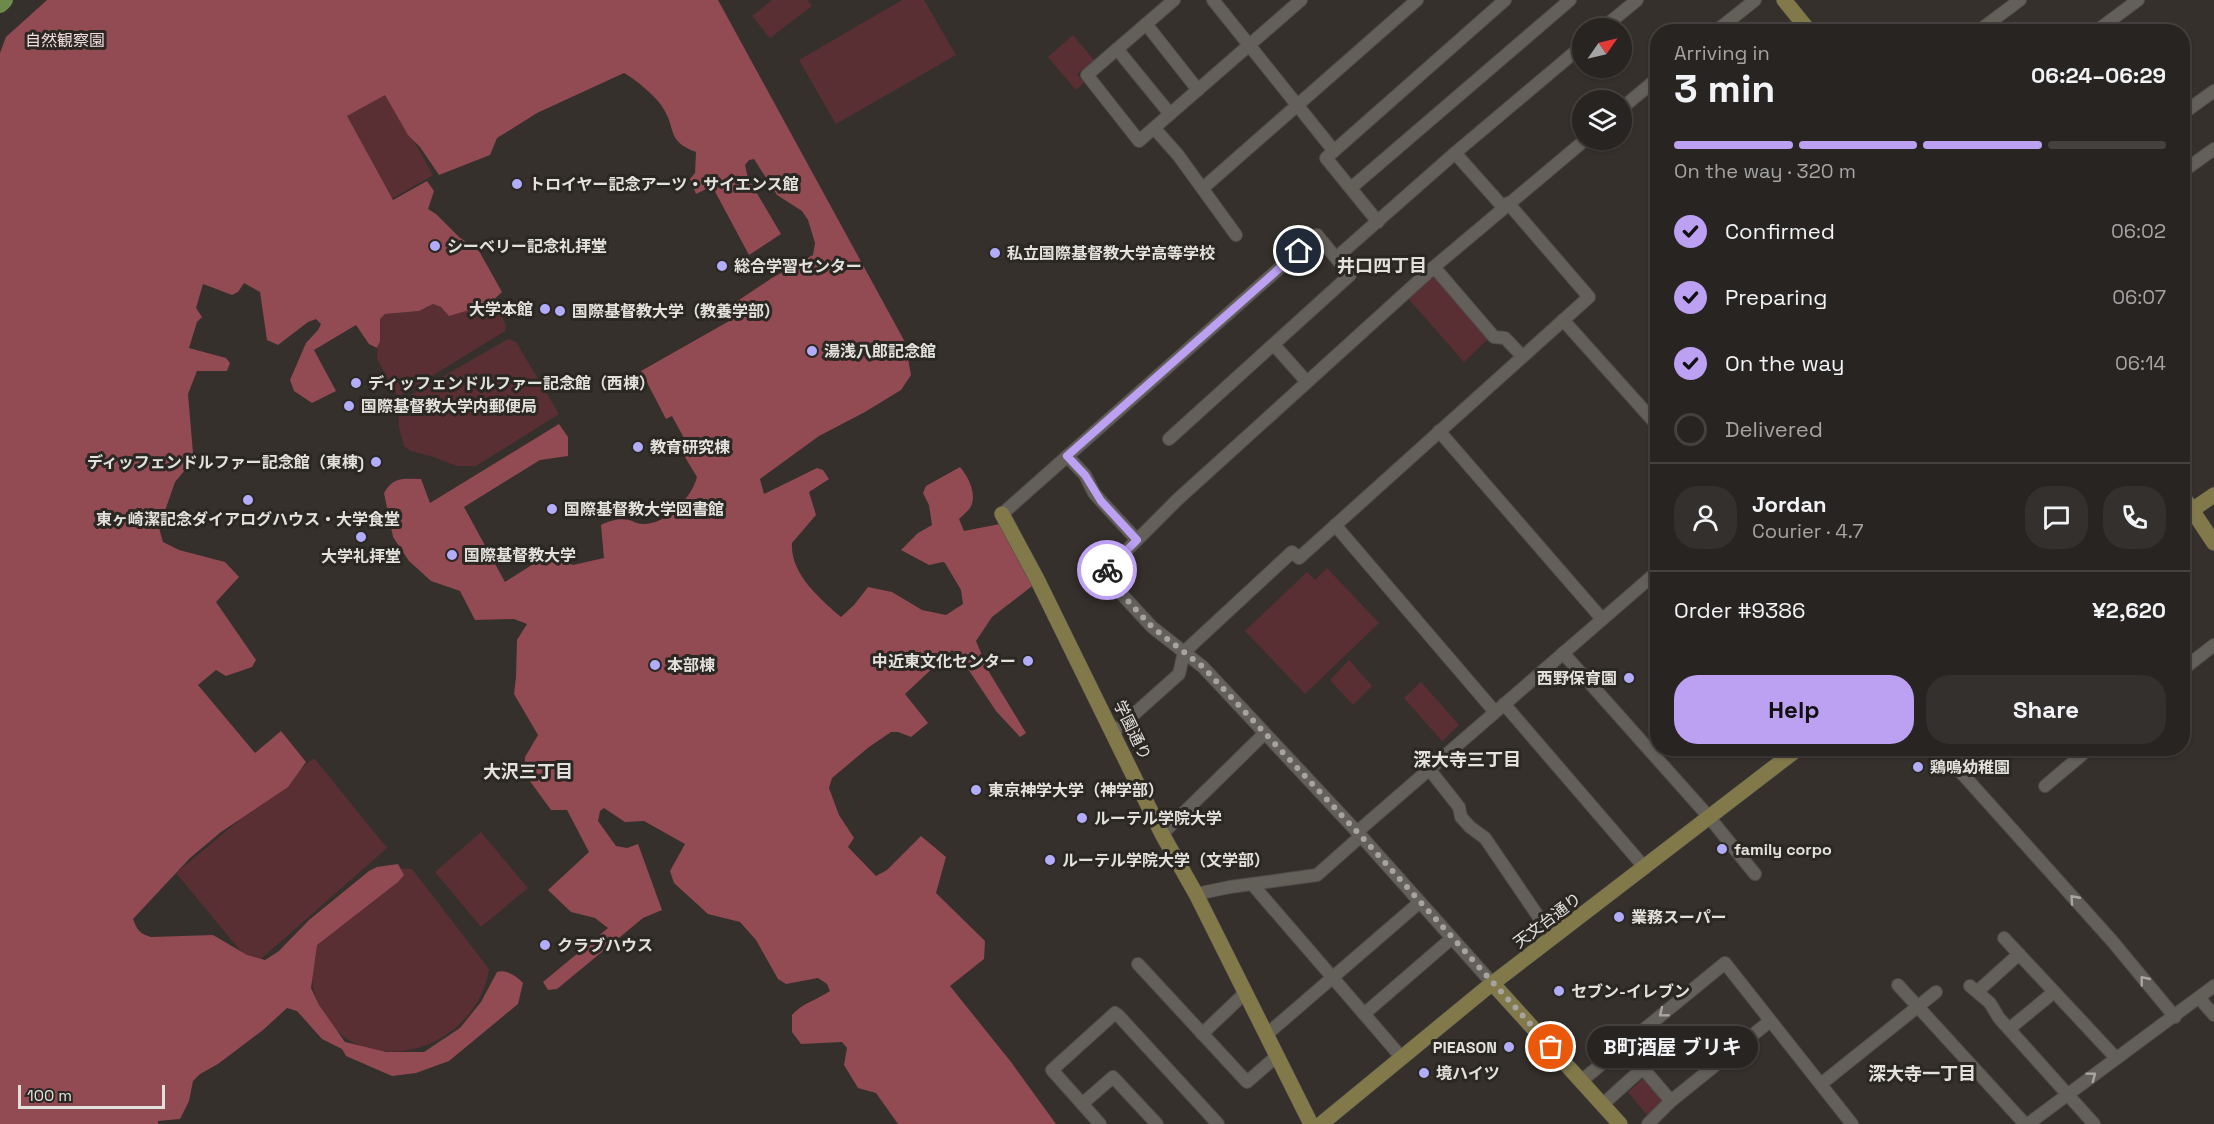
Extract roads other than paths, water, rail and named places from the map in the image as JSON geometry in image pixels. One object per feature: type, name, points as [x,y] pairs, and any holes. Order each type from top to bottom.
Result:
[{"type":"street","points":[[1174,0],[1087,75],[1139,141],[1301,0]]},
{"type":"street","points":[[1213,0],[1334,151]]},
{"type":"street","points":[[1203,188],[1418,0]]},
{"type":"street","points":[[1378,222],[1326,158],[1505,0]]},
{"type":"street","points":[[1351,188],[1570,0]]},
{"type":"street","points":[[1615,18],[1637,0]]},
{"type":"street","points":[[1725,24],[1755,0]]},
{"type":"street","points":[[1784,0],[1804,24]]},
{"type":"street","points":[[1988,24],[2020,0]]},
{"type":"street","points":[[2106,24],[2138,0]]},
{"type":"street","points":[[1146,24],[1198,90]]},
{"type":"street","points":[[1117,50],[1170,114]]},
{"type":"street","points":[[1337,257],[1572,54]]},
{"type":"street","points":[[1632,100],[1650,85]]},
{"type":"street","points":[[2190,108],[2214,91]]},
{"type":"street","points":[[1154,128],[1178,155],[1236,235]]},
{"type":"street","points":[[2190,166],[2214,149]]},
{"type":"street","points":[[1573,150],[1434,267],[1177,500],[1103,574],[1152,627],[1203,667],[1359,834],[1620,1124]]},
{"type":"street","points":[[1113,732],[1179,674],[1184,652],[1293,552],[1299,558],[1589,297],[1506,205],[1455,153]]},
{"type":"street","points":[[1002,514],[1317,235],[1350,275],[1169,439]]},
{"type":"street","points":[[1434,267],[1494,337],[1505,338],[1522,356]]},
{"type":"street","points":[[1563,320],[1650,417]]},
{"type":"street","points":[[1274,345],[1307,382]]},
{"type":"street","points":[[1439,431],[1602,619]]},
{"type":"street","points":[[1067,456],[1085,475],[1101,501],[1137,540]]},
{"type":"street","points":[[2190,512],[2214,495]]},
{"type":"street","name":"学園通り","points":[[1002,514],[1162,834],[1196,894],[1311,1124]]},
{"type":"street","points":[[2190,515],[2214,543]]},
{"type":"street","points":[[1335,525],[1645,867]]},
{"type":"street","points":[[1196,894],[1317,875],[1429,769],[1650,578]]},
{"type":"street","points":[[2190,664],[2214,645]]},
{"type":"street","points":[[1563,653],[1650,751]]},
{"type":"street","points":[[1162,834],[1264,734]]},
{"type":"street","points":[[1655,756],[1709,817],[1755,874]]},
{"type":"street","name":"天文台通り","points":[[1321,1124],[1493,984],[1788,756]]},
{"type":"street","points":[[1957,756],[1958,769],[2113,942],[2175,1017]]},
{"type":"street","points":[[2045,786],[2081,756]]},
{"type":"street","points":[[1429,769],[1459,807],[1461,817],[1485,838],[1553,938]]},
{"type":"street","points":[[1252,884],[1402,1058]]},
{"type":"street","points":[[1266,1035],[1420,902]]},
{"type":"street","points":[[1364,1014],[1452,938]]},
{"type":"street","points":[[2004,938],[2116,1058]]},
{"type":"street","points":[[2019,954],[1974,988],[1990,1003],[2009,1029],[2094,1124]]},
{"type":"street","points":[[1581,1081],[1725,963],[1852,1124]]},
{"type":"street","points":[[1138,964],[1247,1082],[1277,1056]]},
{"type":"street","points":[[1898,986],[2027,1124],[2200,999],[2214,986]]},
{"type":"street","points":[[1821,1084],[1936,992]]},
{"type":"street","points":[[2009,1029],[2054,992]]},
{"type":"street","points":[[1202,1034],[1245,993]]},
{"type":"street","points":[[2200,999],[2214,1016]]},
{"type":"street","points":[[1100,1124],[1052,1070],[1115,1013],[1212,1122]]},
{"type":"street","points":[[1647,1124],[1671,1101],[1770,1021]]},
{"type":"street","points":[[1623,1045],[1671,1101]]},
{"type":"street","points":[[1602,1105],[1643,1068]]},
{"type":"street","points":[[1082,1104],[1113,1077],[1157,1124]]},
{"type":"waterway","points":[[0,4],[4,0]]},
{"type":"place","name":"トロイヤー記念アーツ・サイエンス館","points":[[517,184]]},
{"type":"place","name":"シーベリー記念礼拝堂","points":[[435,246]]},
{"type":"place","name":"私立国際基督教大学高等学校","points":[[995,253]]},
{"type":"place","name":"総合学習センター","points":[[722,266]]},
{"type":"place","name":"大学本館","points":[[545,309]]},
{"type":"place","name":"国際基督教大学（教養学部）","points":[[560,311]]},
{"type":"place","name":"湯浅八郎記念館","points":[[812,351]]},
{"type":"place","name":"ディッフェンドルファー記念館（西棟）","points":[[356,383]]},
{"type":"place","name":"国際基督教大学内郵便局","points":[[349,406]]},
{"type":"place","name":"教育研究棟","points":[[638,447]]},
{"type":"place","name":"ディッフェンドルファー記念館（東棟)","points":[[376,462]]},
{"type":"place","name":"東ヶ崎潔記念ダイアログハウス・大学食堂","points":[[248,500]]},
{"type":"place","name":"国際基督教大学図書館","points":[[552,509]]},
{"type":"place","name":"大学礼拝堂","points":[[361,537]]},
{"type":"place","name":"国際基督教大学","points":[[452,555]]},
{"type":"place","name":"中近東文化センター","points":[[1028,661]]},
{"type":"place","name":"本部棟","points":[[655,665]]},
{"type":"place","name":"西野保育園","points":[[1629,678]]},
{"type":"place","name":"鶏鳴幼稚園","points":[[1918,767]]},
{"type":"place","name":"東京神学大学（神学部）","points":[[976,790]]},
{"type":"place","name":"ルーテル学院大学","points":[[1082,818]]},
{"type":"place","name":"family corpo","points":[[1722,849]]},
{"type":"place","name":"ルーテル学院大学（文学部）","points":[[1050,860]]},
{"type":"place","name":"業務スーパー","points":[[1619,917]]},
{"type":"place","name":"クラブハウス","points":[[545,945]]},
{"type":"place","name":"セブン-イレブン","points":[[1559,991]]},
{"type":"place","name":"PIEASON","points":[[1509,1047]]},
{"type":"place","name":"B町酒屋 ブリキ","points":[[1551,1047]]},
{"type":"place","name":"境ハイツ","points":[[1424,1073]]},
{"type":"district","name":"井口四丁目","points":[[1382,266]]},
{"type":"district","name":"深大寺三丁目","points":[[1467,760]]},
{"type":"district","name":"大沢三丁目","points":[[528,772]]},
{"type":"district","name":"深大寺一丁目","points":[[1922,1074]]},
{"type":"park label","name":"自然観察園","points":[[65,40]]}]
